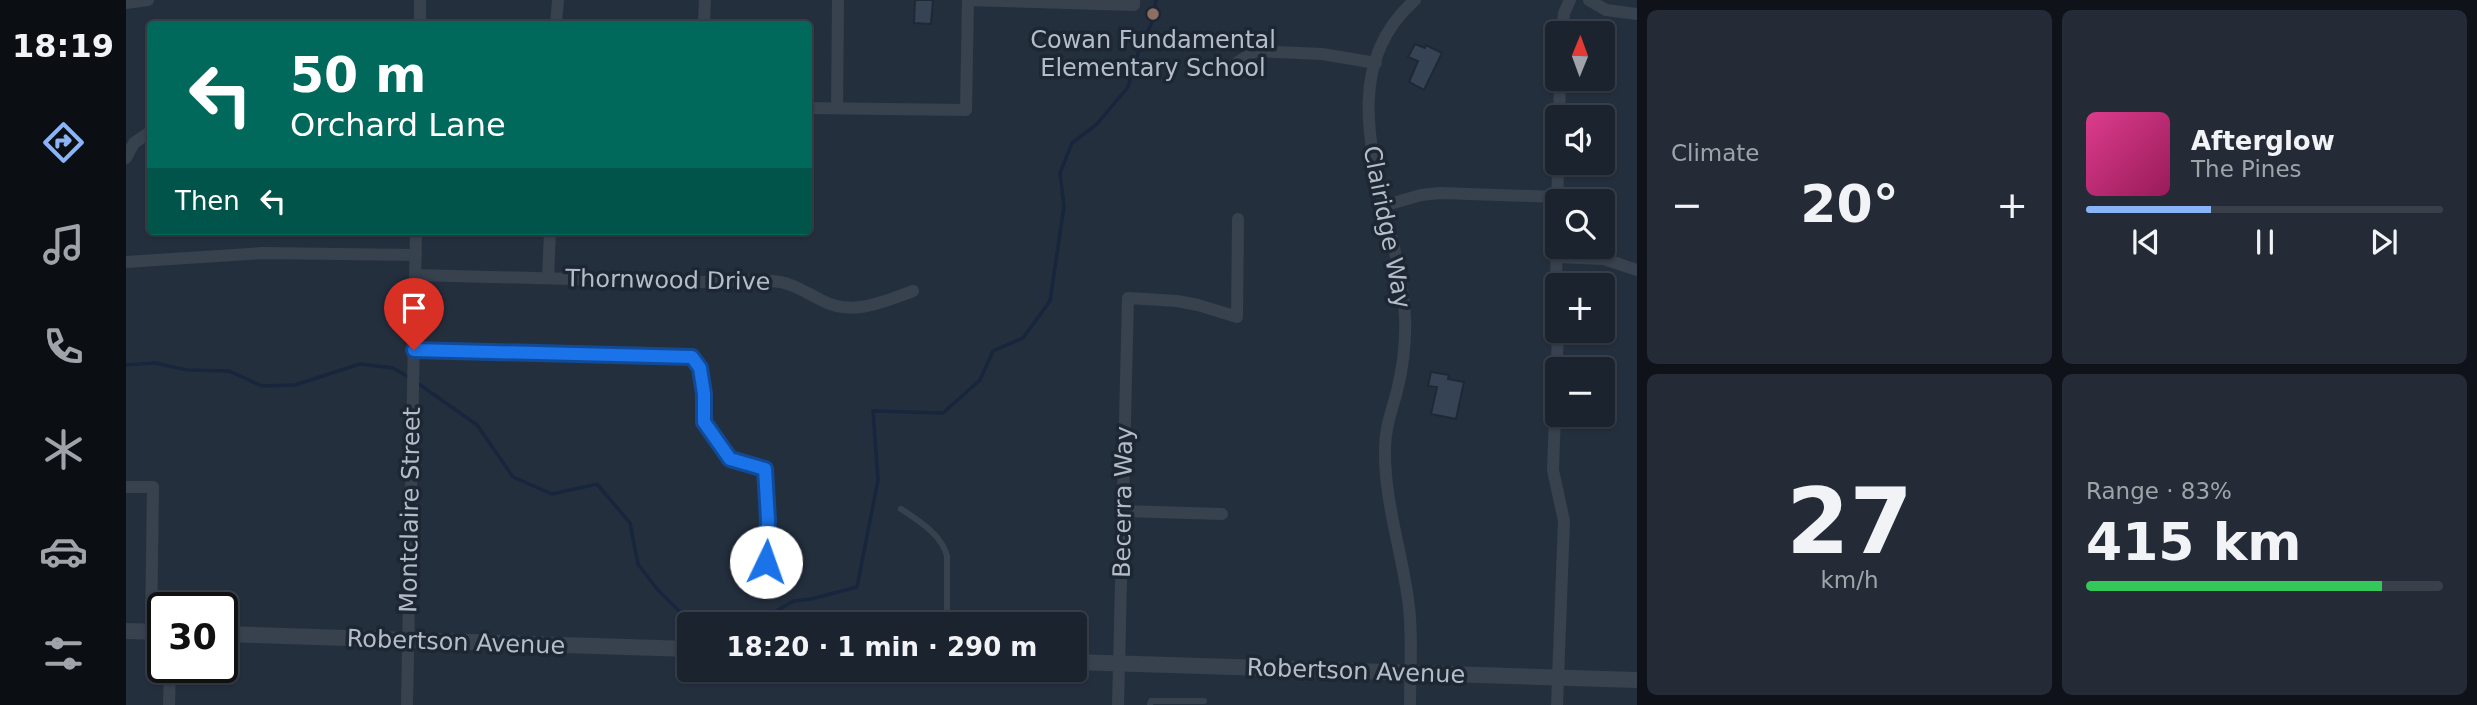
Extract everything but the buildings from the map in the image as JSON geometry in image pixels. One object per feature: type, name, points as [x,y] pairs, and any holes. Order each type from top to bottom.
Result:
[{"type":"street","points":[[126,3],[148,0]]},
{"type":"street","points":[[420,0],[420,21]]},
{"type":"street","points":[[556,21],[558,0]]},
{"type":"street","points":[[704,21],[705,0]]},
{"type":"street","points":[[836,108],[838,0]]},
{"type":"street","points":[[812,108],[966,110],[968,0],[1134,2]]},
{"type":"street","name":"Clairidge Way","points":[[1410,705],[1409,602],[1388,500],[1385,449],[1387,426],[1403,363],[1405,317],[1396,252],[1383,206],[1368,119],[1369,97],[1376,63],[1390,30],[1415,0]]},
{"type":"street","points":[[1563,21],[1570,0]]},
{"type":"street","points":[[1588,0],[1606,10],[1637,14]]},
{"type":"street","points":[[1238,62],[1255,51],[1268,51],[1322,54],[1376,63]]},
{"type":"street","points":[[126,158],[134,143],[147,134]]},
{"type":"street","points":[[1383,206],[1421,195],[1440,193],[1545,197]]},
{"type":"street","name":"Becerra Way","points":[[1118,705],[1128,299],[1177,301],[1237,317],[1238,219]]},
{"type":"street","name":"Montclaire Street","points":[[407,705],[416,235]]},
{"type":"street","points":[[548,278],[550,235]]},
{"type":"street","points":[[126,262],[263,253],[416,255]]},
{"type":"street","points":[[1588,259],[1604,260],[1637,270]]},
{"type":"street","name":"Thornwood Drive","points":[[415,275],[697,282],[774,281],[800,288],[824,302],[859,308],[876,305],[913,291]]},
{"type":"street","points":[[1557,705],[1564,522],[1553,470],[1558,343]]},
{"type":"street","points":[[414,350],[692,357],[700,368],[704,422],[730,459],[765,469],[768,534],[764,578]]},
{"type":"street","points":[[126,487],[153,487],[156,592]]},
{"type":"street","points":[[1122,511],[1222,514]]},
{"type":"street","points":[[126,631],[147,632]]},
{"type":"street","name":"Robertson Avenue","points":[[238,635],[677,649]]},
{"type":"street","name":"Robertson Avenue","points":[[1087,662],[1637,680]]},
{"type":"street","points":[[169,705],[170,683]]},
{"type":"lane","points":[[901,509],[937,536],[945,546],[947,612]]},
{"type":"lane","points":[[1150,705],[1151,701],[1204,701]]},
{"type":"waterway","points":[[775,612],[794,601],[857,587],[878,480],[873,411],[943,413],[980,380],[993,351],[1023,338],[1050,301],[1064,206],[1060,173],[1072,143],[1097,124],[1128,87],[1139,50],[1153,20],[1156,0]]},
{"type":"waterway","points":[[126,365],[155,363],[187,370],[229,371],[262,386],[295,385],[360,364],[393,368],[410,378]]},
{"type":"waterway","points":[[416,382],[477,425],[513,477],[552,494],[597,484],[630,523],[638,564],[657,589],[680,612]]},
{"type":"place","name":"Cowan Fundamental Elementary School","points":[[1153,14]]},
{"type":"route","points":[[414,350],[692,357],[700,368],[704,422],[718,444],[730,459],[765,469],[768,520],[766,562]]}]
